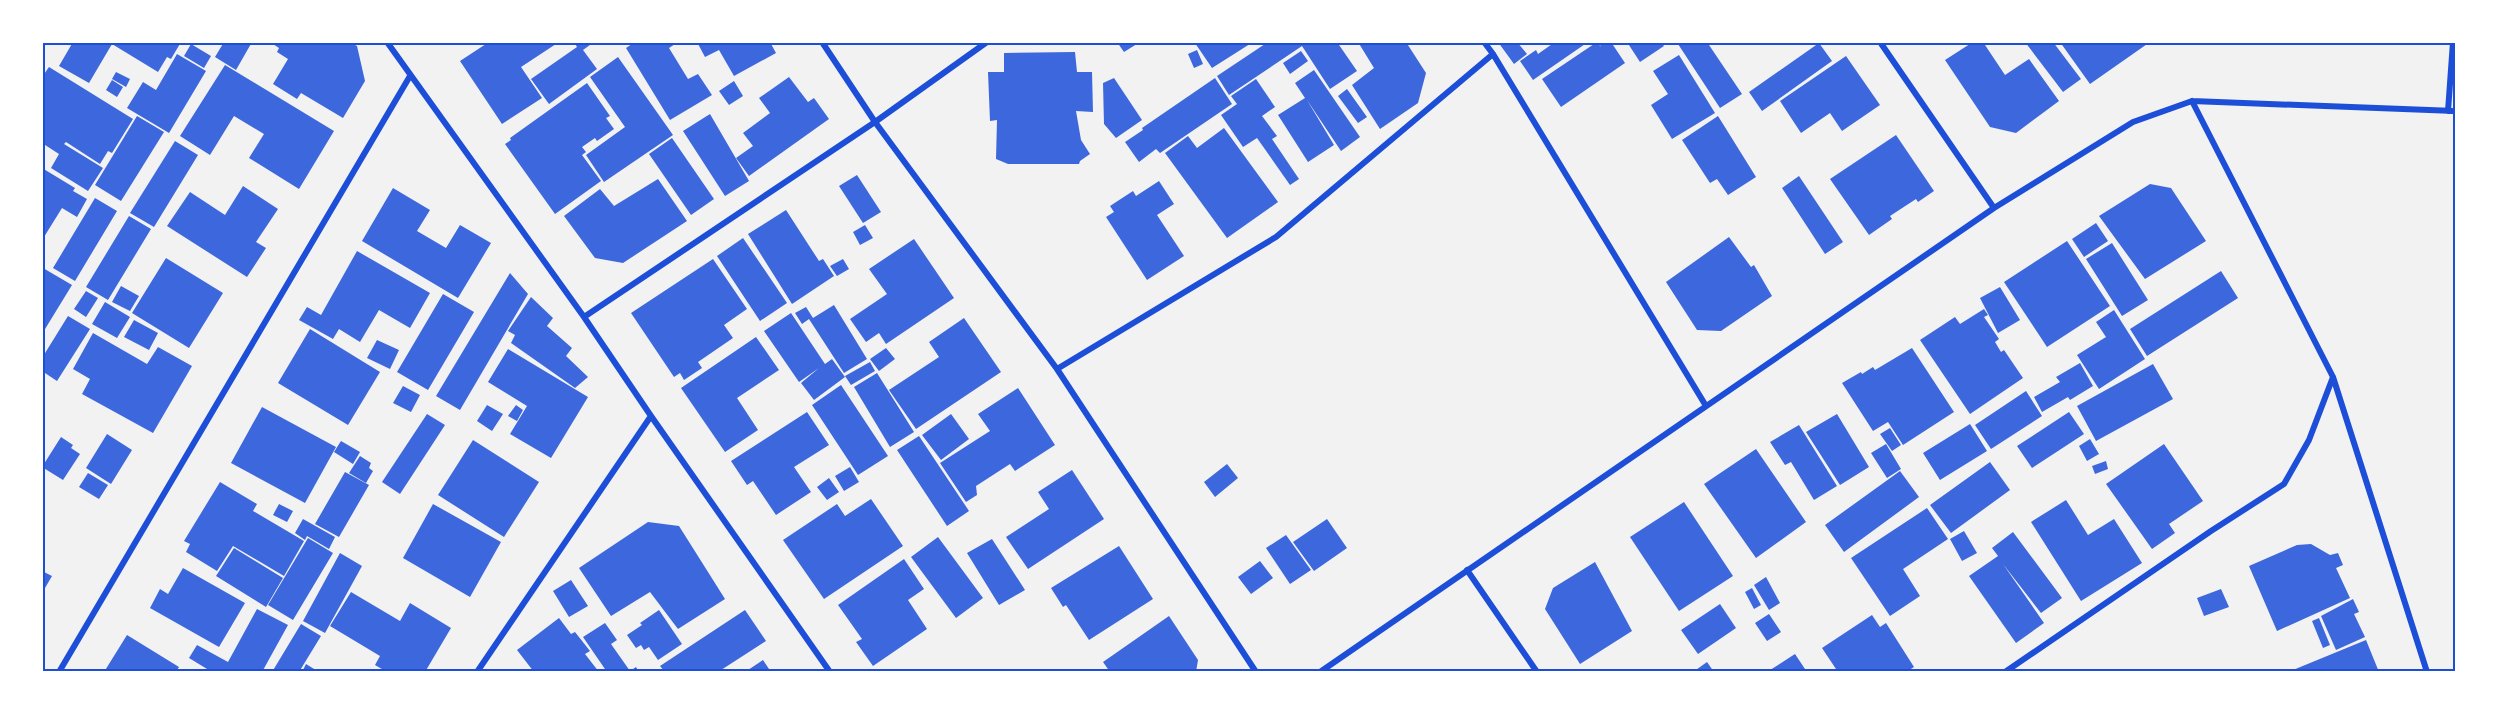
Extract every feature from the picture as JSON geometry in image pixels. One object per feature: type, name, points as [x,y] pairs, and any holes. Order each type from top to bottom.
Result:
[{"type":"street","points":[[387,42],[584,317],[830,672]]},
{"type":"street","points":[[822,42],[875,122],[1057,369],[1256,672]]},
{"type":"street","points":[[584,317],[875,122],[987,42]]},
{"type":"street","points":[[1484,42],[1706,406]]},
{"type":"street","points":[[1880,42],[1994,208]]},
{"type":"street","points":[[1320,672],[1994,208],[2133,122],[2192,102],[2452,111],[2453,42]]},
{"type":"street","points":[[1057,369],[1276,237],[1493,54]]},
{"type":"street","points":[[59,672],[410,76]]},
{"type":"street","points":[[2192,102],[2333,377],[2427,672]]},
{"type":"street","points":[[2005,672],[2211,531],[2284,484],[2309,440],[2333,377]]},
{"type":"street","points":[[477,672],[651,416]]},
{"type":"street","points":[[1467,570],[1537,672]]},
{"type":"building","points":[[73,42],[181,42],[171,59],[167,57],[158,72],[112,44],[89,83],[59,66]]},
{"type":"building","points":[[224,42],[252,42],[236,70],[215,57]]},
{"type":"building","points":[[270,42],[349,42],[357,46],[365,81],[343,118],[301,93],[297,99],[273,84],[288,59],[277,52],[279,48]]},
{"type":"building","points":[[489,42],[559,42],[521,67],[542,98],[502,124],[460,61]]},
{"type":"building","points":[[574,42],[594,42],[583,50],[597,69],[549,104],[531,79],[577,47]]},
{"type":"building","points":[[635,42],[678,42],[669,48],[688,79],[698,74],[712,95],[670,120],[626,48]]},
{"type":"building","points":[[697,42],[770,42],[776,53],[734,76],[719,50],[705,57]]},
{"type":"building","points":[[1117,42],[1140,42],[1124,52]]},
{"type":"building","points":[[1253,42],[1212,68],[1195,43]]},
{"type":"building","points":[[1268,42],[1337,42],[1357,71],[1330,89],[1302,46],[1229,95],[1217,76]]},
{"type":"building","points":[[1358,42],[1406,42],[1426,73],[1418,103],[1380,129],[1352,85],[1374,68]]},
{"type":"building","points":[[1498,42],[1517,42],[1527,54],[1514,64]]},
{"type":"building","points":[[1555,42],[1588,42],[1533,80],[1520,61],[1536,50],[1538,54]]},
{"type":"building","points":[[1597,42],[1601,47],[1600,45],[1604,42],[1611,42],[1625,63],[1561,107],[1542,79]]},
{"type":"building","points":[[1627,42],[1661,42],[1664,46],[1640,62]]},
{"type":"building","points":[[1707,42],[1742,94],[1720,108],[1678,44]]},
{"type":"building","points":[[1973,42],[1983,42],[2005,75],[2029,59],[2059,101],[2016,133],[1990,127],[1945,60]]},
{"type":"building","points":[[2025,42],[2053,42],[2081,79],[2063,92]]},
{"type":"building","points":[[2060,42],[2150,42],[2090,84]]},
{"type":"building","points":[[2240,42],[2265,42],[2265,45],[2240,44]]},
{"type":"building","points":[[1819,43],[1832,61],[1762,111],[1749,92]]},
{"type":"building","points":[[191,44],[211,56],[204,68],[184,56]]},
{"type":"building","points":[[1197,50],[1203,64],[1194,68],[1188,54]]},
{"type":"building","points":[[1301,51],[1308,61],[1290,74],[1283,63]]},
{"type":"building","points":[[1075,52],[1077,72],[1092,72],[1093,112],[1076,111],[1081,140],[1090,154],[1079,164],[1008,164],[996,159],[997,120],[990,121],[988,72],[1004,72],[1004,53]]},
{"type":"building","points":[[177,54],[206,71],[169,133],[127,108],[143,82],[156,90]]},
{"type":"building","points":[[1679,55],[1715,113],[1672,139],[1651,105],[1668,94],[1653,71]]},
{"type":"building","points":[[1846,56],[1880,105],[1842,131],[1830,113],[1801,133],[1780,101]]},
{"type":"building","points":[[618,57],[673,135],[604,182],[586,155],[625,127],[590,77]]},
{"type":"building","points":[[225,65],[334,131],[299,189],[249,158],[264,134],[234,116],[210,155],[180,136]]},
{"type":"building","points":[[49,67],[133,119],[112,153],[108,151],[100,164],[66,142],[64,144],[103,168],[88,191],[51,168],[59,154],[42,143],[42,77]]},
{"type":"building","points":[[1314,70],[1360,137],[1341,151],[1307,100],[1334,145],[1308,162],[1278,115],[1305,98],[1295,83]]},
{"type":"building","points":[[116,72],[130,79],[126,87],[112,79]]},
{"type":"building","points":[[789,77],[808,102],[814,98],[829,119],[749,176],[736,158],[753,146],[743,133],[770,113],[759,98]]},
{"type":"building","points":[[1114,78],[1142,120],[1116,138],[1104,124],[1103,83]]},
{"type":"building","points":[[1215,78],[1232,104],[1160,153],[1156,149],[1139,162],[1125,142]]},
{"type":"building","points":[[1256,79],[1275,107],[1262,116],[1277,136],[1272,139],[1299,179],[1290,185],[1257,138],[1243,147],[1221,115],[1237,104],[1231,96]]},
{"type":"building","points":[[112,80],[123,87],[117,97],[106,90]]},
{"type":"building","points":[[734,81],[743,96],[729,105],[719,91]]},
{"type":"building","points":[[587,83],[610,116],[606,118],[614,129],[597,141],[595,138],[582,147],[586,152],[582,155],[601,181],[555,214],[505,144],[511,140],[510,138]]},
{"type":"building","points":[[1347,89],[1367,117],[1358,123],[1338,96]]},
{"type":"building","points":[[710,114],[749,181],[725,196],[683,131]]},
{"type":"building","points":[[137,116],[164,132],[121,201],[95,185]]},
{"type":"building","points":[[1718,116],[1756,177],[1728,195],[1717,179],[1710,183],[1682,140]]},
{"type":"building","points":[[1224,128],[1278,202],[1227,238],[1165,153],[1188,136],[1197,148]]},
{"type":"building","points":[[1896,135],[1934,191],[1918,202],[1916,199],[1890,216],[1892,219],[1869,235],[1830,179]]},
{"type":"building","points":[[672,138],[714,199],[691,215],[649,154]]},
{"type":"building","points":[[175,141],[198,155],[154,227],[130,213]]},
{"type":"building","points":[[42,168],[75,188],[73,191],[87,199],[77,217],[62,208],[44,237],[42,236]]},
{"type":"building","points":[[857,175],[881,212],[863,223],[839,186]]},
{"type":"building","points":[[1799,176],[1843,242],[1825,254],[1782,188]]},
{"type":"building","points":[[658,179],[687,221],[623,263],[595,258],[564,216],[600,189],[614,206]]},
{"type":"building","points":[[1159,181],[1174,204],[1157,215],[1184,256],[1147,280],[1106,217],[1114,212],[1110,206],[1133,191],[1136,196]]},
{"type":"building","points":[[2150,184],[2171,188],[2206,241],[2145,279],[2099,216]]},
{"type":"building","points":[[243,186],[278,209],[256,242],[266,248],[247,277],[167,226],[190,192],[225,215]]},
{"type":"building","points":[[393,188],[430,210],[417,231],[446,248],[460,225],[491,243],[458,298],[362,241]]},
{"type":"building","points":[[95,198],[117,211],[75,281],[53,268]]},
{"type":"building","points":[[786,210],[819,261],[823,259],[834,276],[792,304],[748,234]]},
{"type":"building","points":[[129,216],[151,229],[108,300],[86,287]]},
{"type":"building","points":[[2096,223],[2108,241],[2084,257],[2072,239]]},
{"type":"building","points":[[865,225],[873,238],[860,245],[853,232]]},
{"type":"building","points":[[1729,237],[1751,267],[1754,265],[1772,296],[1721,331],[1697,330],[1666,282]]},
{"type":"building","points":[[743,238],[787,303],[760,321],[717,256]]},
{"type":"building","points":[[914,239],[954,298],[886,344],[879,333],[866,342],[850,319],[887,294],[869,269]]},
{"type":"building","points":[[2067,241],[2110,306],[2047,347],[2004,282]]},
{"type":"building","points":[[2112,243],[2148,300],[2122,316],[2086,259]]},
{"type":"building","points":[[357,251],[430,293],[410,328],[379,310],[360,342],[339,329],[333,339],[299,320],[307,307],[321,315]]},
{"type":"building","points":[[166,258],[223,293],[189,348],[132,313]]},
{"type":"building","points":[[713,259],[747,309],[724,325],[733,338],[698,362],[702,368],[684,380],[680,373],[674,377],[631,313]]},
{"type":"building","points":[[843,259],[849,269],[837,276],[830,266]]},
{"type":"building","points":[[43,268],[72,285],[42,334],[42,270]]},
{"type":"building","points":[[2221,271],[2238,298],[2147,356],[2130,329]]},
{"type":"building","points":[[510,273],[528,294],[460,410],[436,396]]},
{"type":"building","points":[[121,286],[139,296],[130,311],[112,302]]},
{"type":"building","points":[[2000,287],[2020,320],[1998,333],[1980,298]]},
{"type":"building","points":[[86,291],[98,298],[86,317],[74,309]]},
{"type":"building","points":[[443,294],[474,312],[428,390],[397,372]]},
{"type":"building","points":[[531,297],[553,318],[547,326],[572,348],[566,356],[588,377],[575,388],[511,343],[515,335],[508,331]]},
{"type":"building","points":[[105,302],[130,317],[117,338],[92,324]]},
{"type":"building","points":[[834,305],[867,359],[844,373],[809,319],[802,324],[795,313],[806,307],[813,318]]},
{"type":"building","points":[[1984,309],[1988,315],[1984,317],[1999,339],[1995,342],[2001,352],[2004,350],[2023,378],[1970,414],[1920,340],[1955,317],[1960,324]]},
{"type":"building","points":[[2114,310],[2145,359],[2099,389],[2077,355],[2106,337],[2096,322]]},
{"type":"building","points":[[791,313],[825,364],[832,359],[845,377],[814,400],[801,383],[819,368],[799,382],[764,331]]},
{"type":"building","points":[[68,316],[90,329],[57,381],[42,371],[42,358]]},
{"type":"building","points":[[964,318],[1001,372],[916,429],[889,390],[939,357],[929,342]]},
{"type":"building","points":[[134,320],[158,333],[149,350],[124,337]]},
{"type":"building","points":[[310,329],[380,372],[348,425],[278,383]]},
{"type":"building","points":[[93,333],[147,364],[158,347],[192,366],[153,433],[82,394],[90,379],[73,369]]},
{"type":"building","points":[[756,337],[779,370],[737,398],[758,430],[725,452],[681,388]]},
{"type":"building","points":[[377,340],[399,350],[390,369],[367,358]]},
{"type":"building","points":[[886,348],[895,359],[879,371],[870,359]]},
{"type":"building","points":[[1912,348],[1954,412],[1903,445],[1888,422],[1873,431],[1842,383],[1873,367],[1875,370]]},
{"type":"building","points":[[508,349],[588,397],[551,458],[510,434],[527,406],[488,382]]},
{"type":"building","points":[[870,362],[875,371],[851,385],[845,376]]},
{"type":"building","points":[[2080,363],[2093,386],[2070,400],[2068,397],[2042,412],[2034,397],[2060,382],[2056,377]]},
{"type":"building","points":[[2153,364],[2173,399],[2096,441],[2077,406]]},
{"type":"building","points":[[877,373],[914,432],[890,447],[854,387]]},
{"type":"building","points":[[841,385],[888,456],[858,475],[812,405]]},
{"type":"building","points":[[403,386],[420,395],[411,412],[393,403]]},
{"type":"building","points":[[1018,388],[1055,445],[1015,471],[1010,464],[976,486],[977,495],[966,502],[940,463],[990,431],[978,414]]},
{"type":"building","points":[[2026,391],[2042,416],[1991,449],[1975,425]]},
{"type":"building","points":[[487,405],[503,414],[492,431],[477,421]]},
{"type":"building","points":[[516,405],[523,410],[517,421],[508,416]]},
{"type":"building","points":[[262,407],[336,447],[305,503],[231,463]]},
{"type":"building","points":[[807,412],[829,445],[794,467],[811,492],[776,515],[753,481],[747,485],[731,461]]},
{"type":"building","points":[[2069,412],[2084,434],[2032,468],[2017,446]]},
{"type":"building","points":[[427,414],[445,425],[400,494],[382,482]]},
{"type":"building","points":[[951,414],[969,439],[941,460],[922,435]]},
{"type":"building","points":[[1837,414],[1869,467],[1840,485],[1806,432]]},
{"type":"building","points":[[1970,424],[1987,451],[1940,480],[1923,453]]},
{"type":"building","points":[[1799,425],[1837,486],[1814,500],[1791,462],[1785,465],[1770,442]]},
{"type":"building","points":[[1890,428],[1901,445],[1892,451],[1880,434]]},
{"type":"building","points":[[107,434],[132,450],[111,484],[86,468]]},
{"type":"building","points":[[919,436],[969,511],[947,526],[897,450]]},
{"type":"building","points":[[61,437],[73,445],[71,448],[80,454],[63,480],[42,467]]},
{"type":"building","points":[[2090,439],[2099,454],[2087,461],[2079,446]]},
{"type":"building","points":[[473,440],[539,482],[504,537],[438,495]]},
{"type":"building","points":[[341,441],[360,452],[353,464],[334,452]]},
{"type":"building","points":[[1886,444],[1901,469],[1887,478],[1871,453]]},
{"type":"building","points":[[2164,444],[2203,501],[2169,524],[2175,533],[2152,549],[2106,484]]},
{"type":"building","points":[[1756,449],[1806,522],[1756,558],[1704,484]]},
{"type":"building","points":[[360,456],[371,463],[369,468],[373,471],[366,483],[349,473]]},
{"type":"building","points":[[2106,461],[2108,469],[2095,474],[2092,466]]},
{"type":"building","points":[[1990,462],[2010,490],[1951,533],[1930,505]]},
{"type":"building","points":[[1227,464],[1238,478],[1215,497],[1204,482]]},
{"type":"building","points":[[850,467],[859,482],[844,491],[835,476]]},
{"type":"building","points":[[1072,470],[1104,519],[1028,569],[1006,537],[1049,509],[1038,492]]},
{"type":"building","points":[[1900,471],[1919,497],[1844,552],[1825,525]]},
{"type":"building","points":[[345,472],[369,485],[339,537],[315,524]]},
{"type":"building","points":[[88,473],[108,485],[99,499],[79,487]]},
{"type":"building","points":[[829,478],[839,492],[827,500],[817,487]]},
{"type":"building","points":[[220,482],[257,504],[253,511],[304,541],[284,576],[233,546],[217,571],[186,552],[190,544],[184,541]]},
{"type":"building","points":[[871,499],[903,546],[824,599],[783,540],[837,504],[845,516]]},
{"type":"building","points":[[2066,500],[2088,535],[2114,519],[2142,563],[2081,601],[2031,522]]},
{"type":"building","points":[[1684,502],[1733,576],[1679,611],[1630,537]]},
{"type":"building","points":[[279,504],[293,511],[287,522],[273,515]]},
{"type":"building","points":[[433,504],[501,542],[470,597],[403,558]]},
{"type":"building","points":[[1927,508],[1948,539],[1903,569],[1920,596],[1890,616],[1851,558]]},
{"type":"building","points":[[303,519],[335,537],[329,549],[307,536],[305,540],[295,533]]},
{"type":"building","points":[[1327,519],[1347,548],[1314,571],[1293,542]]},
{"type":"building","points":[[648,522],[679,526],[725,599],[678,629],[650,592],[611,616],[579,568]]},
{"type":"building","points":[[1964,531],[1977,553],[1962,561],[1950,539]]},
{"type":"building","points":[[2013,532],[2062,598],[2041,613],[2003,564],[2044,623],[2016,643],[1969,576],[1998,556],[1992,548]]},
{"type":"building","points":[[1286,535],[1311,570],[1290,584],[1266,548]]},
{"type":"building","points":[[938,537],[983,598],[956,618],[911,557]]},
{"type":"building","points":[[308,538],[333,553],[293,620],[268,605]]},
{"type":"building","points":[[992,539],[1025,590],[999,605],[967,553]]},
{"type":"building","points":[[2311,544],[2330,555],[2338,553],[2343,565],[2336,568],[2350,598],[2277,631],[2249,566],[2297,545]]},
{"type":"building","points":[[1119,546],[1153,599],[1089,640],[1066,605],[1063,607],[1051,588]]},
{"type":"building","points":[[234,548],[283,578],[266,607],[216,576]]},
{"type":"building","points":[[340,553],[362,566],[325,633],[303,621]]},
{"type":"building","points":[[904,559],[924,589],[908,600],[927,629],[873,666],[856,642],[862,639],[838,605]]},
{"type":"building","points":[[1260,561],[1273,578],[1251,594],[1238,577]]},
{"type":"building","points":[[1595,562],[1632,631],[1580,664],[1545,609],[1553,588]]},
{"type":"building","points":[[183,568],[245,603],[219,647],[150,608],[160,589],[168,594]]},
{"type":"building","points":[[42,571],[52,576],[45,588],[42,587]]},
{"type":"building","points":[[1766,577],[1780,603],[1769,610],[1754,585]]},
{"type":"building","points":[[571,580],[588,606],[569,617],[553,591]]},
{"type":"building","points":[[1752,588],[1761,605],[1754,609],[1745,592]]},
{"type":"building","points":[[2221,589],[2229,607],[2204,616],[2197,598]]},
{"type":"building","points":[[351,592],[400,621],[410,603],[451,628],[425,672],[387,672],[375,665],[380,656],[330,626]]},
{"type":"building","points":[[2353,599],[2359,612],[2354,614],[2365,637],[2336,650],[2321,616]]},
{"type":"building","points":[[1720,604],[1736,628],[1698,654],[1681,630]]},
{"type":"building","points":[[257,609],[288,625],[262,672],[212,672],[189,658],[197,645],[228,662]]},
{"type":"building","points":[[659,610],[682,644],[658,660],[649,647],[644,650],[641,645],[636,648],[627,635]]},
{"type":"building","points":[[745,610],[766,641],[718,672],[665,672],[660,666]]},
{"type":"building","points":[[1769,614],[1781,632],[1767,641],[1755,623]]},
{"type":"building","points":[[1872,615],[1880,627],[1886,623],[1914,667],[1906,672],[1838,672],[1822,648]]},
{"type":"building","points":[[1169,616],[1198,660],[1196,672],[1110,672],[1103,662]]},
{"type":"building","points":[[559,618],[571,634],[575,632],[590,651],[585,654],[599,672],[534,672],[517,650]]},
{"type":"building","points":[[2319,618],[2330,645],[2323,648],[2312,621]]},
{"type":"building","points":[[605,623],[617,640],[611,644],[630,671],[636,667],[639,672],[607,672],[583,637]]},
{"type":"building","points":[[301,624],[321,636],[299,672],[272,672]]},
{"type":"building","points":[[127,635],[179,667],[176,672],[104,672]]},
{"type":"building","points":[[2366,640],[2379,672],[2294,672],[2293,670]]},
{"type":"building","points":[[1795,654],[1807,672],[1767,672]]},
{"type":"building","points":[[763,660],[771,672],[745,672]]},
{"type":"building","points":[[1707,662],[1714,672],[1693,672]]},
{"type":"building","points":[[306,664],[319,672],[302,672]]}]
